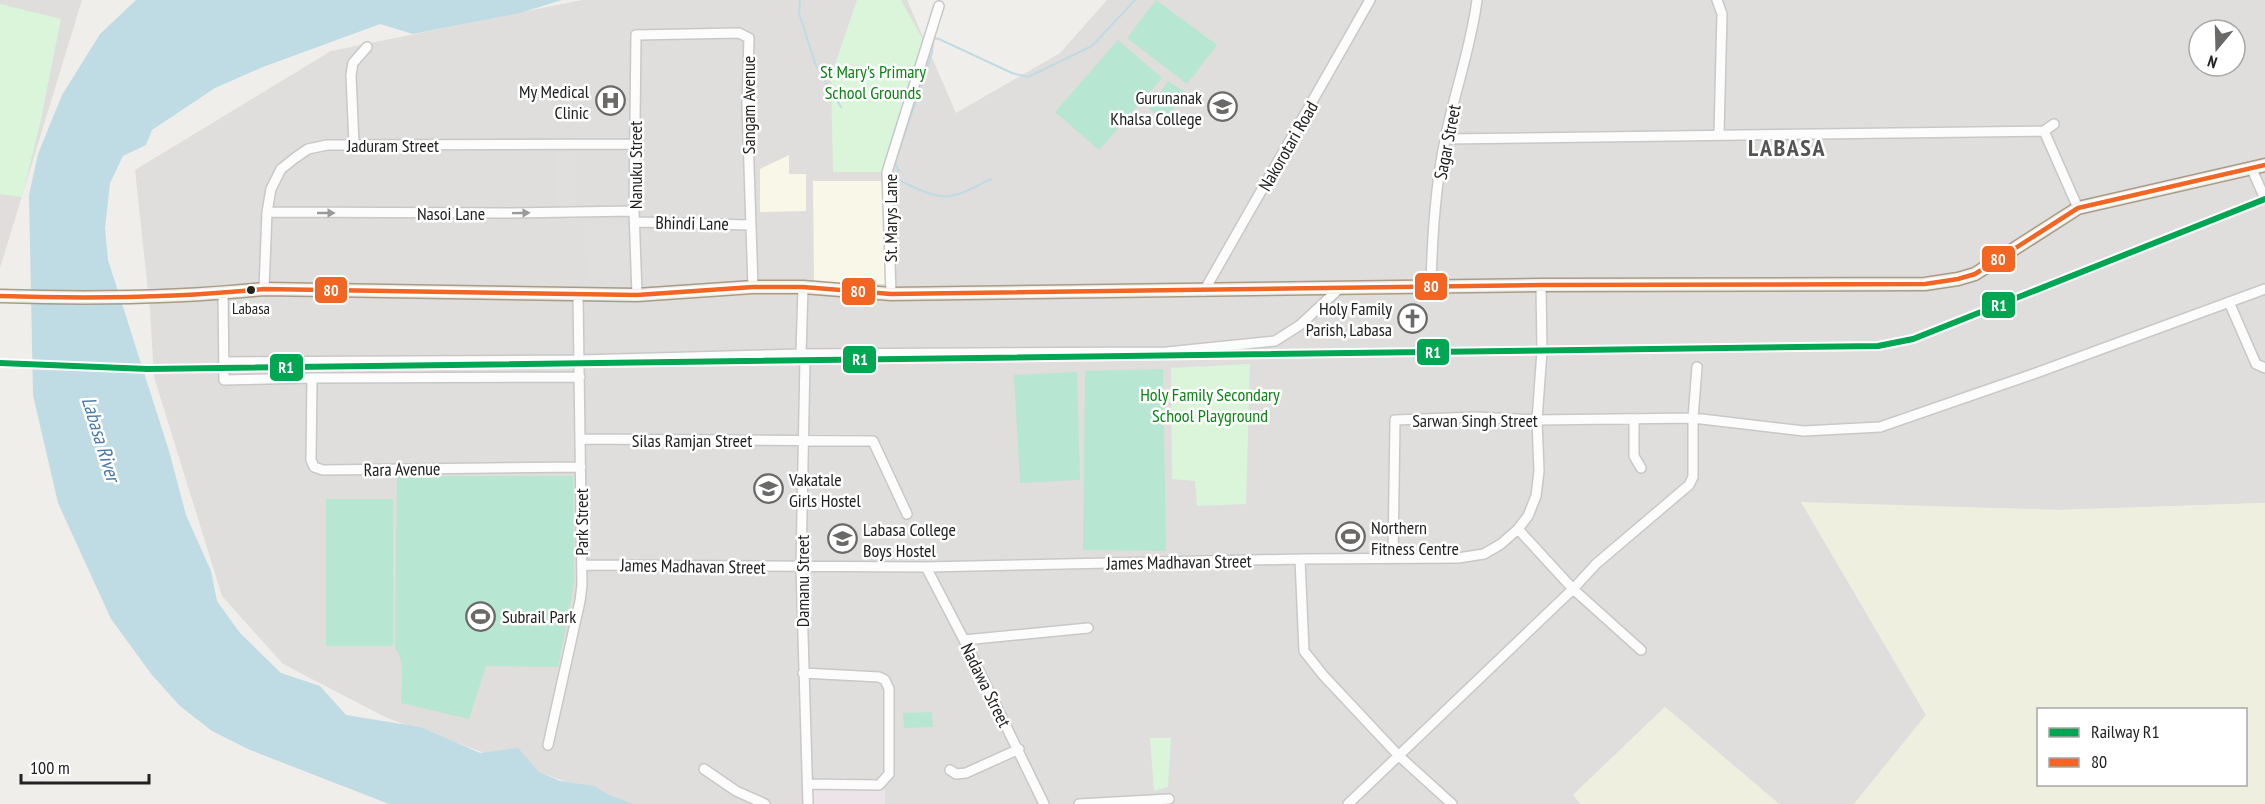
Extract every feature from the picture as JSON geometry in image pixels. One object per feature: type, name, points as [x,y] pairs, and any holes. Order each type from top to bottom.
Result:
[{"type":"main road","points":[[0,296],[124,296],[264,290],[637,295],[753,287],[803,287],[891,294],[1541,285],[1914,284],[1945,282],[1975,274],[2078,208],[2265,165]]},
{"type":"street","name":"Nakorotari Road","points":[[1204,291],[1370,0]]},
{"type":"street","name":"Sagar Street","points":[[1431,287],[1432,241],[1445,139],[1467,57],[1477,0]]},
{"type":"street","points":[[1718,0],[1722,14],[1719,135]]},
{"type":"street","name":"St. Marys Lane","points":[[891,294],[887,172],[939,6]]},
{"type":"street","name":"Sangam Avenue","points":[[636,35],[739,33],[749,38],[747,105],[753,287]]},
{"type":"street","name":"Nanuku Street","points":[[636,35],[634,211],[637,295]]},
{"type":"street","points":[[354,145],[351,75],[354,63],[368,46]]},
{"type":"street","points":[[1445,139],[2044,131],[2054,124]]},
{"type":"street","points":[[2044,131],[2078,208]]},
{"type":"street","name":"Jaduram Street","points":[[264,290],[267,212],[271,189],[281,169],[308,149],[327,145],[634,144]]},
{"type":"street","points":[[2251,167],[2265,199]]},
{"type":"street","name":"Nasoi Lane","points":[[267,212],[634,211]]},
{"type":"street","name":"Bhindi Lane","points":[[635,222],[750,225]]},
{"type":"street","name":"James Madhavan Street","points":[[582,565],[926,567],[1458,558],[1484,554],[1501,544],[1518,529],[1528,516],[1539,482],[1537,420],[1542,351],[1541,285]]},
{"type":"street","name":"Damanu Street","points":[[803,287],[801,354],[805,359],[801,567],[808,804]]},
{"type":"street","points":[[224,362],[580,360],[801,354],[1167,352],[1275,341],[1300,325],[1341,287]]},
{"type":"street","name":"Sarwan Singh Street","points":[[1393,558],[1395,420],[1476,417],[1537,420],[1693,418],[1804,431],[1880,427],[2036,373],[2265,289]]},
{"type":"street","points":[[223,293],[224,380],[580,377]]},
{"type":"street","name":"Park Street","points":[[548,745],[580,602],[582,565],[578,295]]},
{"type":"street","points":[[2229,302],[2256,364],[2265,368]]},
{"type":"street","points":[[1348,804],[1573,589],[1596,564],[1689,485],[1693,477],[1693,418],[1697,368]]},
{"type":"street","name":"Rara Avenue","points":[[312,378],[311,460],[314,467],[323,470],[581,467]]},
{"type":"street","points":[[1634,419],[1634,456],[1641,468]]},
{"type":"street","name":"Silas Ramjan Street","points":[[580,440],[873,441],[907,514]]},
{"type":"street","points":[[1518,529],[1573,589],[1641,650]]},
{"type":"street","points":[[1300,559],[1304,651],[1323,675],[1398,755],[1452,804]]},
{"type":"street","name":"Nadawa Street","points":[[926,567],[1019,749],[1044,804]]},
{"type":"street","points":[[964,640],[1088,628]]},
{"type":"street","points":[[803,673],[879,677],[885,680],[889,689],[889,774],[885,780],[879,785],[808,784]]},
{"type":"street","points":[[950,770],[956,774],[966,773],[1019,749]]},
{"type":"street","points":[[704,769],[736,791],[765,804]]},
{"type":"street","points":[[1079,804],[1169,800]]},
{"type":"shaded area","points":[[0,0],[82,0],[0,268]]},
{"type":"shaded area","points":[[582,0],[907,0],[956,113],[1060,53],[1107,0],[2265,0],[2265,503],[2058,510],[1802,503],[1926,715],[1854,804],[1779,804],[1665,707],[1573,795],[1581,804],[628,804],[387,718],[283,664],[222,596],[154,377],[150,310],[135,170],[331,51]]},
{"type":"shaded area","points":[[556,152],[576,153],[575,207],[554,207]]},
{"type":"shaded area","points":[[789,155],[789,174],[806,174],[806,211],[760,212],[760,169]]},
{"type":"shaded area","points":[[813,181],[887,181],[887,284],[814,284]]},
{"type":"shaded area","points":[[629,224],[630,250],[585,251],[584,225]]},
{"type":"shaded area","points":[[630,252],[629,273],[622,281],[586,280],[586,253]]},
{"type":"shaded area","points":[[844,777],[885,790],[885,804],[807,804],[802,782]]},
{"type":"green space","name":"St Mary's Primary School Grounds","points":[[857,0],[901,0],[928,49],[887,172],[833,172],[831,76]]},
{"type":"green space","points":[[1156,0],[1217,45],[1187,84],[1127,38]]},
{"type":"green space","points":[[0,4],[61,19],[40,124],[22,197],[0,194]]},
{"type":"green space","points":[[1118,40],[1162,78],[1099,150],[1055,112]]},
{"type":"green space","points":[[1168,81],[1185,92],[1166,120],[1149,109]]},
{"type":"green space","name":"Holy Family Secondary School Playground","points":[[1250,364],[1246,504],[1197,506],[1195,481],[1172,479],[1171,368]]},
{"type":"green space","points":[[1163,369],[1166,551],[1083,550],[1085,371]]},
{"type":"green space","points":[[1077,372],[1080,480],[1020,483],[1014,375]]},
{"type":"green space","name":"Subrail Park","points":[[397,476],[573,476],[574,583],[558,667],[486,666],[469,719],[401,703],[402,667],[395,649]]},
{"type":"green space","points":[[326,499],[393,499],[393,646],[326,646]]},
{"type":"green space","points":[[1801,502],[2058,510],[2265,503],[2265,804],[1854,804],[1926,715]]},
{"type":"green space","points":[[1665,707],[1779,804],[1581,804],[1573,795]]},
{"type":"green space","points":[[932,712],[933,727],[904,728],[903,713]]},
{"type":"green space","points":[[1150,738],[1171,738],[1168,787],[1154,791]]},
{"type":"water","name":"Labasa River","points":[[136,0],[562,0],[520,13],[413,34],[380,24],[263,67],[215,88],[152,130],[146,145],[123,156],[110,183],[105,228],[108,260],[169,451],[186,515],[211,571],[217,601],[240,633],[281,673],[320,686],[346,715],[420,727],[480,753],[518,748],[539,772],[560,781],[594,786],[609,795],[633,804],[389,804],[250,750],[212,731],[180,706],[152,675],[111,619],[58,503],[33,395],[29,195],[38,154],[62,95],[100,34]]},
{"type":"waterway","points":[[800,0],[799,13],[816,66],[841,107]]},
{"type":"waterway","points":[[991,179],[967,191],[941,196],[921,190],[891,176],[899,171],[895,163],[932,53],[933,38],[1012,73],[1028,77],[1092,46],[1135,0]]},
{"type":"rail line","name":"R1","points":[[0,363],[148,369],[1878,346],[1913,339],[2265,199]]},
{"type":"transit line","name":"80","points":[[0,296],[132,297],[264,289],[637,295],[753,287],[803,287],[891,294],[1541,285],[1925,284],[1975,274],[2078,208],[2265,165]]},
{"type":"place","name":"My Medical Clinic","points":[[610,101]]},
{"type":"place","name":"Gurunanak Khalsa College","points":[[1223,107]]},
{"type":"place","name":"Labasa","points":[[251,290]]},
{"type":"place","name":"Holy Family Parish, Labasa","points":[[1413,318]]},
{"type":"place","name":"Vakatale Girls Hostel","points":[[768,489]]},
{"type":"place","name":"Northern Fitness Centre","points":[[1350,537]]},
{"type":"place","name":"Labasa College Boys Hostel","points":[[842,539]]},
{"type":"place","name":"Subrail Park","points":[[481,616]]},
{"type":"district","name":"LABASA","points":[[1787,147]]}]
